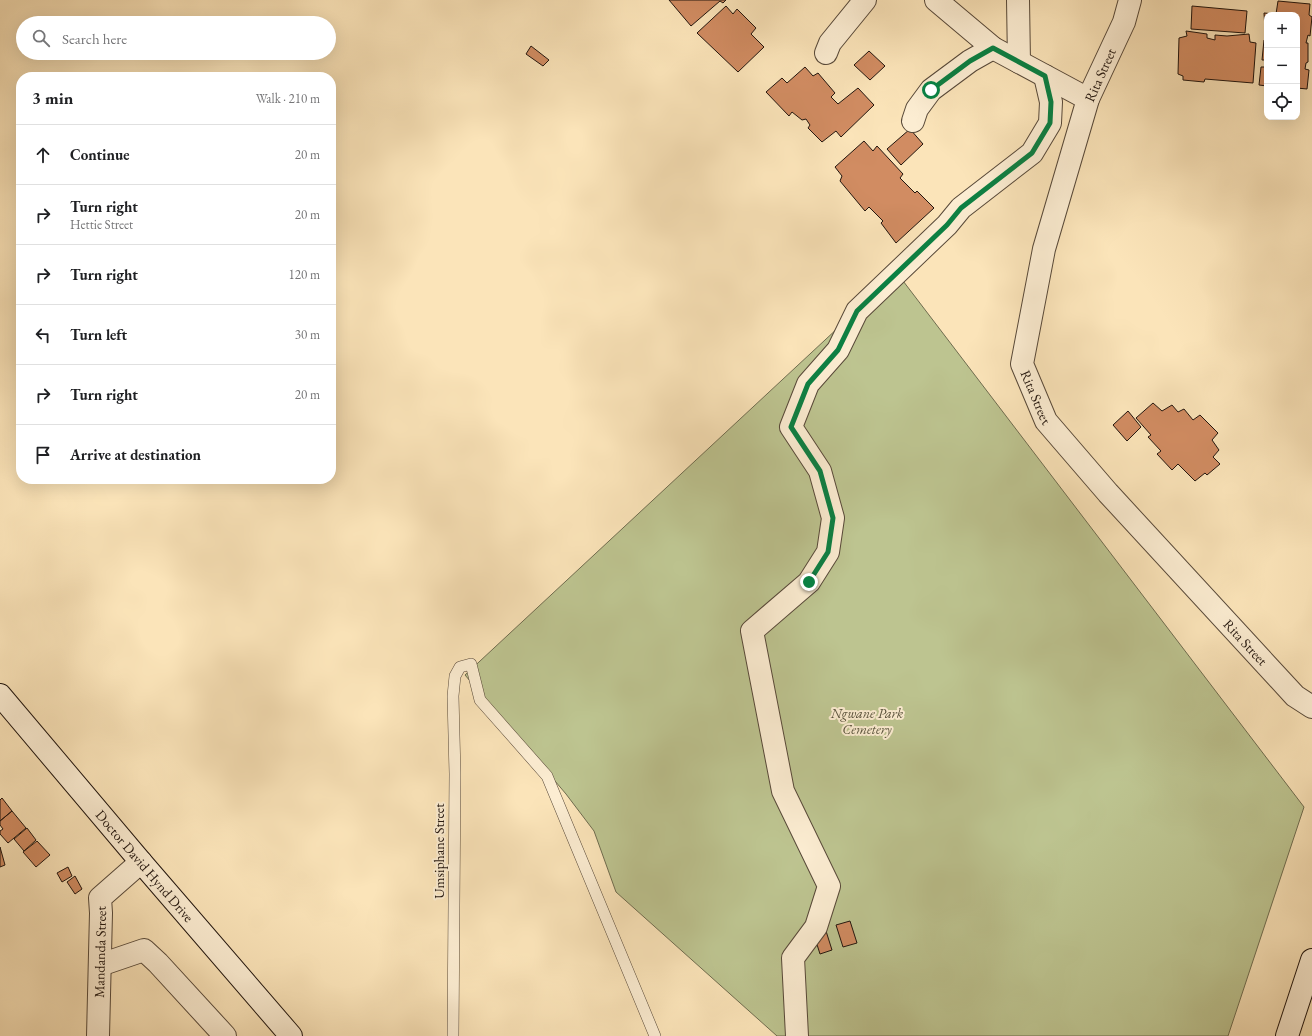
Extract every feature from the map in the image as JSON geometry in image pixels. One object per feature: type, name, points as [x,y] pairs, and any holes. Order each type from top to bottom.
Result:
[{"type":"street","points":[[826,53],[830,44],[865,0]]},
{"type":"street","points":[[936,0],[993,48],[1088,99]]},
{"type":"street","points":[[1018,0],[1019,62]]},
{"type":"street","name":"Rita Street","points":[[1130,0],[1124,22],[1088,99],[1044,249],[1022,364],[1046,420],[1108,493],[1294,696],[1312,707]]},
{"type":"street","points":[[913,120],[917,109],[931,90],[970,61],[993,48]]},
{"type":"street","points":[[797,1036],[793,958],[816,927],[830,886],[783,791],[752,631],[809,582],[828,552],[833,518],[820,471],[791,427],[808,384],[838,350],[857,311],[947,225],[961,208],[1032,153],[1050,123],[1051,102],[1045,76]]},
{"type":"street","name":"Doctor David Hynd Drive","points":[[0,695],[141,862],[292,1036]]},
{"type":"street","name":"Mandanda Street","points":[[98,1036],[101,912],[100,898],[141,862]]},
{"type":"street","points":[[100,965],[144,950],[158,963],[225,1036]]},
{"type":"street","points":[[1287,1036],[1312,960]]},
{"type":"lane","name":"Umsiphane Street","points":[[453,1036],[455,774],[453,696],[455,676],[460,667],[471,664],[480,700],[547,776],[655,1036]]},
{"type":"green space","name":"Ngwane Park Cemetery","points":[[897,273],[1304,807],[1228,1036],[777,1036],[616,892],[594,831],[566,794],[465,675]]},
{"type":"building","points":[[669,0],[726,0],[723,3],[720,1],[691,26]]},
{"type":"building","points":[[1278,1],[1310,4],[1309,15],[1312,17],[1310,36],[1308,35],[1306,43],[1308,43],[1308,62],[1306,63],[1305,69],[1309,70],[1307,89],[1300,88],[1300,12],[1276,12]]},
{"type":"building","points":[[726,6],[733,14],[737,9],[756,28],[751,34],[764,47],[738,72],[697,33]]},
{"type":"building","points":[[1192,6],[1247,11],[1245,33],[1191,29]]},
{"type":"building","points":[[1186,31],[1207,34],[1207,38],[1215,40],[1215,35],[1227,36],[1249,34],[1250,42],[1256,43],[1253,83],[1205,79],[1204,82],[1183,80],[1183,76],[1178,74],[1179,38],[1187,36]]},
{"type":"building","points":[[1264,40],[1264,60],[1262,60]]},
{"type":"building","points":[[531,46],[549,60],[543,66],[526,54]]},
{"type":"building","points":[[869,51],[885,66],[870,80],[854,65]]},
{"type":"building","points":[[805,67],[813,76],[818,73],[835,93],[831,97],[838,104],[858,88],[874,105],[841,137],[836,131],[822,142],[808,128],[810,125],[806,119],[802,120],[792,112],[789,116],[766,92],[782,78],[787,83]]},
{"type":"building","points":[[1261,67],[1264,67],[1264,86],[1259,85]]},
{"type":"building","points":[[910,129],[923,144],[901,165],[887,149]]},
{"type":"building","points":[[864,141],[873,151],[877,146],[903,174],[900,178],[915,193],[917,191],[934,208],[896,243],[881,223],[883,221],[869,207],[865,211],[840,181],[842,176],[835,167]]},
{"type":"building","points":[[1153,403],[1162,411],[1172,405],[1178,412],[1184,409],[1193,420],[1200,415],[1218,433],[1212,440],[1219,450],[1213,457],[1220,464],[1207,475],[1205,473],[1195,481],[1178,464],[1172,470],[1157,454],[1161,451],[1148,437],[1151,435],[1136,418]]},
{"type":"building","points":[[1128,411],[1141,427],[1127,441],[1113,425]]},
{"type":"building","points":[[2,798],[12,811],[0,821],[0,800]]},
{"type":"building","points":[[12,811],[26,828],[8,843],[0,834],[0,831],[3,829],[0,825],[0,821]]},
{"type":"building","points":[[27,828],[36,840],[24,851],[14,839]]},
{"type":"building","points":[[37,841],[50,855],[36,867],[23,852]]},
{"type":"building","points":[[0,847],[5,865],[0,867]]},
{"type":"building","points":[[68,867],[72,876],[62,882],[57,873]]},
{"type":"building","points":[[75,876],[82,889],[75,894],[67,882]]},
{"type":"building","points":[[850,921],[857,943],[843,947],[836,925]]},
{"type":"building","points":[[826,931],[832,950],[820,954],[814,935]]},
{"type":"route","points":[[809,582],[828,552],[833,518],[820,471],[791,427],[808,384],[838,350],[857,311],[947,225],[961,208],[1032,153],[1050,123],[1051,102],[1045,76],[993,48],[970,61],[931,90]]}]
